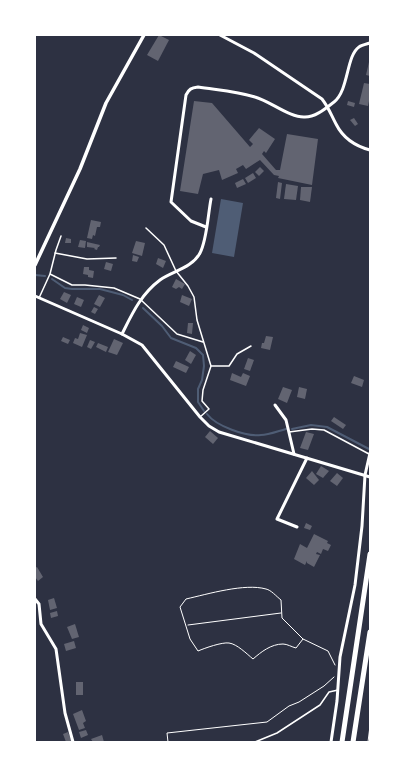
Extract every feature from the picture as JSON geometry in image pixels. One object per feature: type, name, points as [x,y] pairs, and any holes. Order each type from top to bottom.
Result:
[{"type":"highway","points":[[342,742],[370,554]]},
{"type":"highway","points":[[353,742],[370,632]]},
{"type":"street","points":[[35,265],[80,169],[106,103],[144,35]]},
{"type":"street","points":[[220,35],[254,53],[322,99],[328,107],[342,134],[360,147],[370,150]]},
{"type":"street","points":[[206,227],[191,221],[171,202],[186,96],[188,91],[192,88],[198,87],[243,94],[260,98],[296,116],[304,118],[314,116],[338,99],[342,93],[354,53],[358,47],[370,43]]},
{"type":"street","points":[[122,334],[140,299],[148,290],[160,280],[188,265],[195,260],[200,253],[203,245],[211,199]]},
{"type":"street","points":[[35,296],[122,334],[142,346],[200,417],[209,426],[220,432],[370,477]]},
{"type":"street","points":[[275,405],[286,420],[294,454]]},
{"type":"street","points":[[331,742],[338,690],[340,656],[354,586],[362,526],[365,475],[370,453]]},
{"type":"street","points":[[297,527],[277,519],[307,458]]},
{"type":"street","points":[[35,599],[39,604],[41,624],[56,649],[65,713],[73,742]]},
{"type":"lane","points":[[146,228],[164,245],[176,271],[188,286],[194,298],[197,320],[211,366],[202,390],[202,401],[209,409],[200,417]]},
{"type":"lane","points":[[39,298],[50,274],[61,236]]},
{"type":"lane","points":[[55,253],[87,259],[116,258]]},
{"type":"lane","points":[[50,274],[72,285],[114,288],[140,299],[177,334],[203,342]]},
{"type":"lane","points":[[211,366],[229,366],[237,354],[251,346]]},
{"type":"lane","points":[[290,432],[312,428],[324,430],[370,453]]},
{"type":"lane","points":[[255,742],[277,733],[320,705],[329,692],[338,690]]},
{"type":"path","points":[[168,742],[167,733],[267,722],[289,706],[299,702],[324,686],[339,672],[328,651],[303,639],[282,618],[281,600],[267,589],[253,588],[227,590],[186,599],[180,607],[190,639],[198,651],[210,646],[229,643],[253,659],[264,650],[271,647],[283,644],[296,648],[303,639]]},
{"type":"path","points":[[188,625],[282,613]]},
{"type":"path","points":[[368,742],[370,726]]},
{"type":"water","points":[[221,199],[243,203],[234,257],[212,253]]},
{"type":"building","points":[[159,35],[169,40],[158,61],[147,55]]},
{"type":"building","points":[[370,62],[370,76],[366,75]]},
{"type":"building","points":[[364,83],[370,84],[368,106],[359,104]]},
{"type":"building","points":[[194,101],[212,103],[250,147],[253,144],[249,140],[259,128],[275,139],[266,153],[264,151],[262,154],[276,170],[280,170],[287,134],[318,139],[312,185],[278,178],[279,176],[274,175],[260,160],[246,169],[243,165],[236,169],[238,173],[222,180],[219,170],[203,174],[198,194],[180,191]]},
{"type":"building","points":[[348,101],[355,103],[354,107],[347,105]]},
{"type":"building","points":[[354,118],[358,124],[355,126],[350,120]]},
{"type":"building","points":[[260,167],[264,171],[259,176],[255,172]]},
{"type":"building","points":[[253,173],[256,178],[248,183],[245,178]]},
{"type":"building","points":[[243,179],[246,184],[237,188],[235,183]]},
{"type":"building","points":[[278,182],[282,183],[280,199],[276,198]]},
{"type":"building","points":[[286,184],[298,186],[296,200],[284,199]]},
{"type":"building","points":[[301,187],[312,187],[310,202],[300,200]]},
{"type":"building","points":[[91,220],[101,222],[100,227],[97,227],[95,236],[93,235],[92,239],[87,238]]},
{"type":"building","points":[[66,238],[71,239],[71,243],[65,243]]},
{"type":"building","points":[[80,240],[86,241],[85,248],[78,247]]},
{"type":"building","points":[[136,241],[145,243],[142,256],[132,253]]},
{"type":"building","points":[[87,242],[100,245],[97,250],[94,249],[95,248],[87,247]]},
{"type":"building","points":[[133,255],[139,257],[137,262],[132,261]]},
{"type":"building","points":[[158,258],[166,261],[163,268],[156,264]]},
{"type":"building","points":[[106,262],[113,264],[111,271],[104,269]]},
{"type":"building","points":[[84,267],[89,267],[89,270],[94,271],[93,278],[83,274]]},
{"type":"building","points":[[176,279],[185,284],[182,289],[179,287],[176,289],[172,287]]},
{"type":"building","points":[[64,292],[71,295],[67,303],[60,299]]},
{"type":"building","points":[[99,295],[105,298],[100,307],[94,304]]},
{"type":"building","points":[[182,295],[192,299],[189,306],[180,302]]},
{"type":"building","points":[[77,297],[84,300],[81,307],[74,304]]},
{"type":"building","points":[[94,307],[98,309],[95,314],[91,312]]},
{"type":"building","points":[[188,323],[193,323],[192,334],[187,333]]},
{"type":"building","points":[[83,325],[89,328],[87,333],[81,330]]},
{"type":"building","points":[[80,333],[87,335],[82,347],[73,343],[75,338],[78,339]]},
{"type":"building","points":[[266,336],[273,337],[270,350],[261,348]]},
{"type":"building","points":[[63,337],[70,340],[68,344],[61,341]]},
{"type":"building","points":[[114,339],[123,343],[117,355],[108,352]]},
{"type":"building","points":[[90,340],[95,342],[91,349],[87,347]]},
{"type":"building","points":[[98,343],[108,347],[106,352],[96,347]]},
{"type":"building","points":[[190,351],[196,355],[191,364],[185,360]]},
{"type":"building","points":[[248,358],[254,360],[250,371],[244,369]]},
{"type":"building","points":[[176,361],[189,367],[186,373],[173,367]]},
{"type":"building","points":[[232,373],[241,377],[243,373],[250,376],[246,386],[230,380]]},
{"type":"building","points":[[354,376],[364,380],[362,387],[351,383]]},
{"type":"building","points":[[283,387],[292,390],[287,403],[278,399]]},
{"type":"building","points":[[299,387],[307,389],[305,399],[297,397]]},
{"type":"building","points":[[334,417],[346,425],[343,429],[331,421]]},
{"type":"building","points":[[210,431],[218,438],[213,444],[205,437]]},
{"type":"building","points":[[306,432],[314,434],[308,450],[300,448]]},
{"type":"building","points":[[321,466],[329,471],[323,478],[316,474]]},
{"type":"building","points":[[312,471],[319,480],[314,485],[306,478]]},
{"type":"building","points":[[337,473],[343,478],[337,486],[330,481]]},
{"type":"building","points":[[306,523],[312,526],[310,530],[304,528]]},
{"type":"building","points":[[314,534],[328,541],[327,543],[331,545],[328,551],[323,549],[321,554],[317,552],[316,554],[320,555],[314,567],[307,563],[307,561],[305,565],[294,559],[300,544],[307,548]]},
{"type":"building","points":[[37,567],[43,577],[38,581],[35,577],[35,568]]},
{"type":"building","points":[[54,598],[57,608],[50,610],[48,600]]},
{"type":"building","points":[[57,611],[58,616],[51,618],[50,613]]},
{"type":"building","points":[[75,624],[79,637],[72,639],[67,627]]},
{"type":"building","points":[[74,641],[76,648],[66,651],[64,644]]},
{"type":"building","points":[[76,682],[83,682],[83,695],[76,695]]},
{"type":"building","points":[[82,710],[86,721],[83,723],[85,728],[79,730],[73,714]]},
{"type":"building","points":[[86,730],[88,735],[81,738],[79,732]]},
{"type":"building","points":[[68,732],[72,742],[66,742],[63,734]]},
{"type":"building","points":[[102,735],[104,742],[93,742],[91,739]]},
{"type":"waterway","points":[[35,275],[45,276]]},
{"type":"waterway","points":[[52,279],[65,288],[100,289],[123,295],[132,300]]},
{"type":"waterway","points":[[143,308],[162,326],[171,338],[196,348],[203,355],[204,366],[202,380],[198,389],[198,402],[204,411]]},
{"type":"waterway","points":[[207,414],[217,423],[232,430],[248,434],[264,435],[286,429]]},
{"type":"waterway","points":[[292,429],[311,425],[327,427],[369,449]]}]
